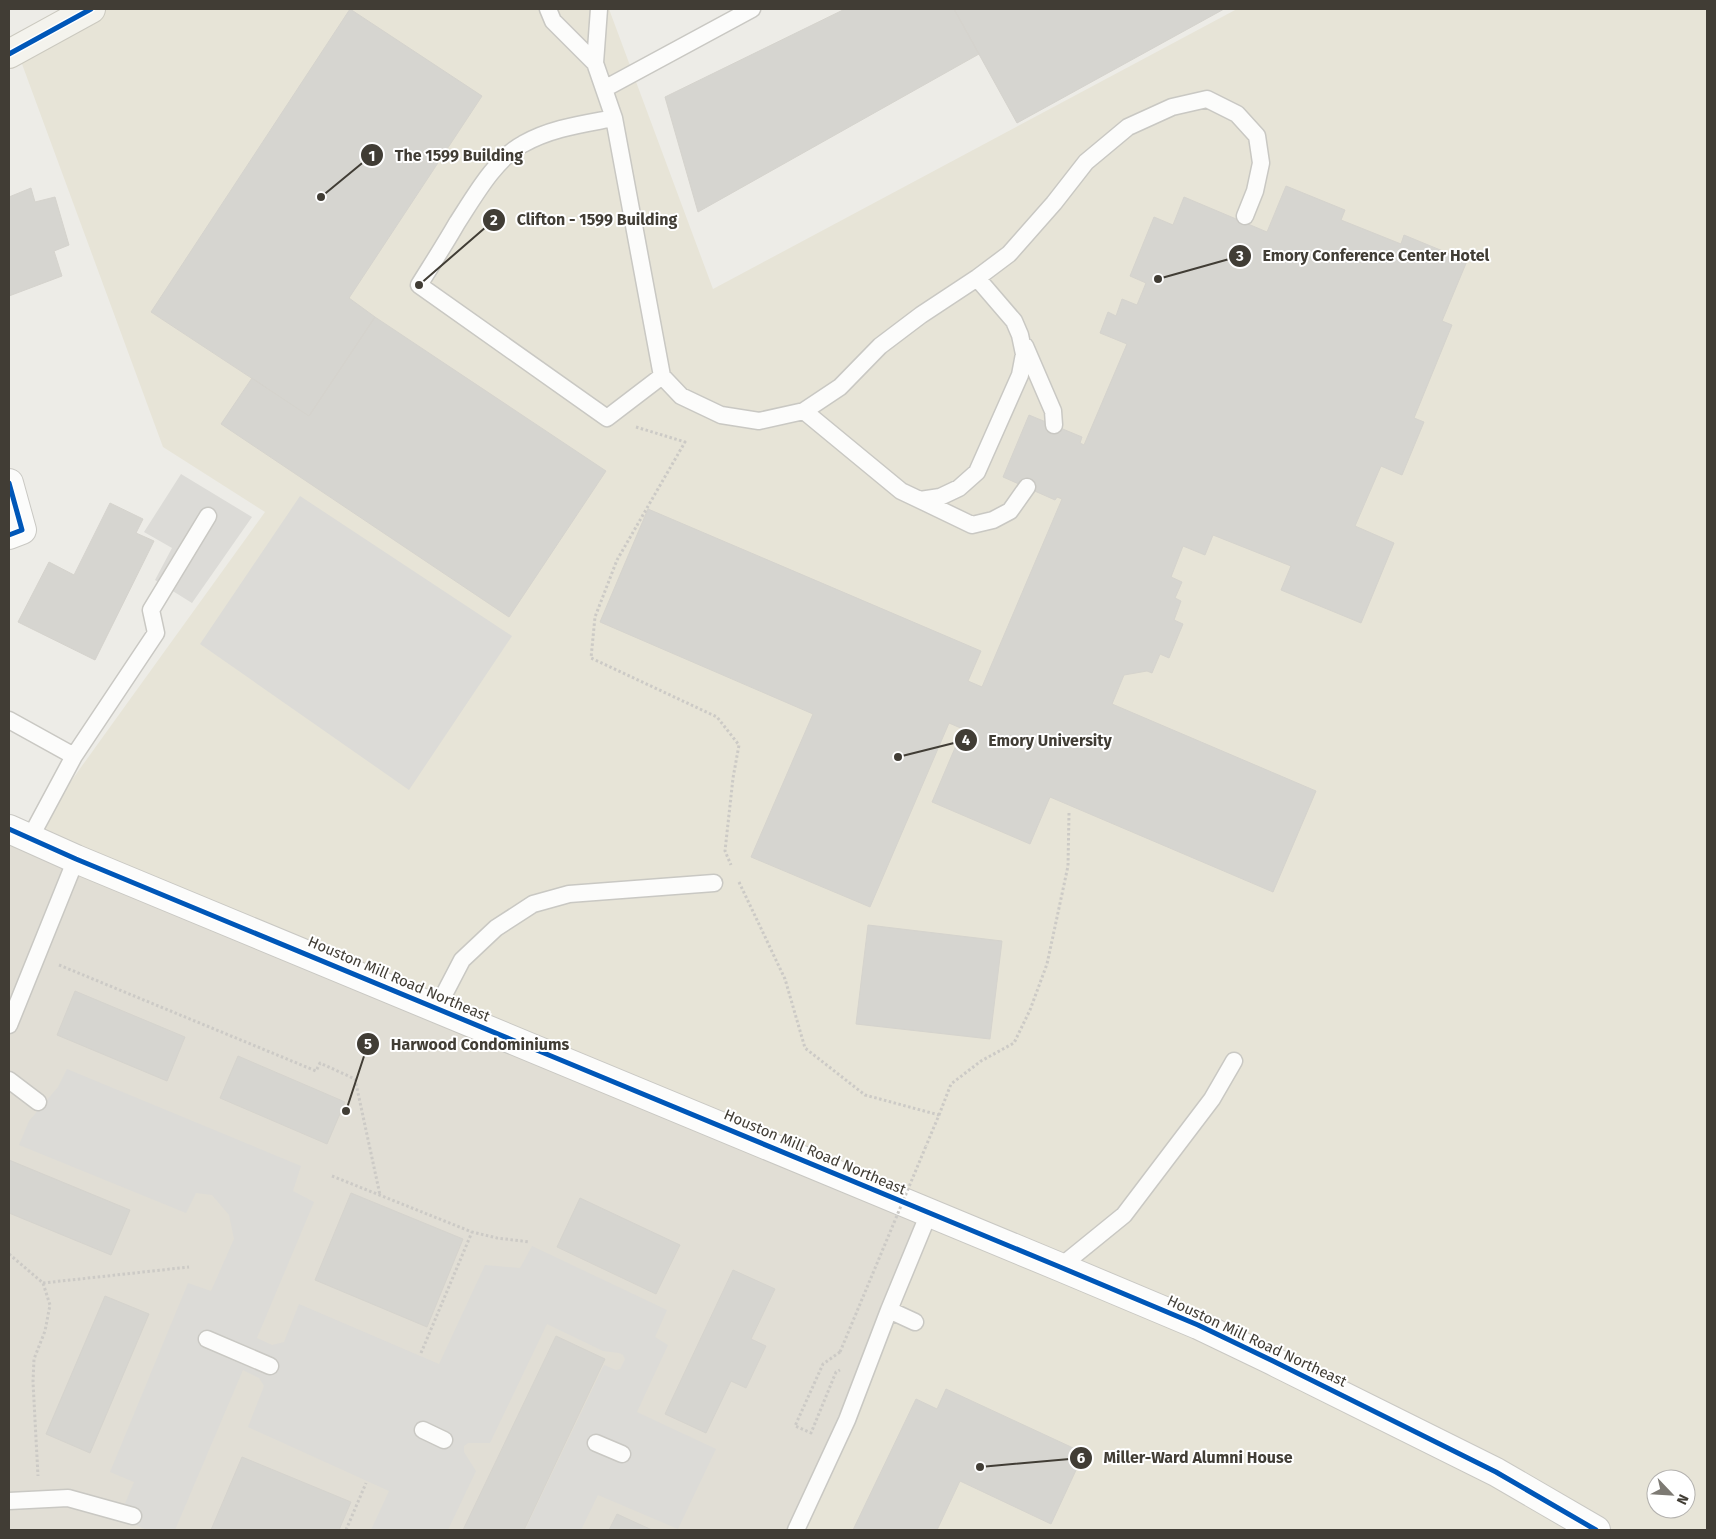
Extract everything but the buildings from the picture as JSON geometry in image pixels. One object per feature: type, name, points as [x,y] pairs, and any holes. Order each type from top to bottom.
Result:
[{"type":"main road","points":[[9,54],[91,9]]},
{"type":"street","points":[[9,483],[22,530],[9,535]]},
{"type":"street","name":"Houston Mill Road Northeast","points":[[20,834],[76,859],[1060,1266],[1198,1325],[1496,1472],[1596,1530]]},
{"type":"lane","points":[[548,9],[553,21],[595,63]]},
{"type":"lane","points":[[599,9],[595,63],[614,118],[662,376],[681,396],[721,415],[759,421],[804,411],[840,387],[880,346],[921,314],[977,278],[1009,254],[1054,203],[1086,162],[1128,127],[1172,107],[1206,99],[1237,114],[1256,136],[1261,163],[1255,191],[1245,216]]},
{"type":"lane","points":[[604,89],[752,9]]},
{"type":"lane","points":[[614,118],[556,129],[522,144],[510,153],[497,166],[472,200],[419,285],[607,418],[662,376]]},
{"type":"lane","points":[[977,278],[1014,321],[1054,411],[1054,425]]},
{"type":"lane","points":[[920,500],[940,497],[959,488],[977,472],[1020,375],[1024,354],[1020,334]]},
{"type":"lane","points":[[804,411],[901,491],[972,525],[993,520],[1010,511],[1027,487]]},
{"type":"lane","points":[[20,834],[156,634],[151,610],[208,516]]},
{"type":"lane","points":[[9,720],[74,756]]},
{"type":"lane","points":[[9,1025],[76,859]]},
{"type":"lane","points":[[436,1008],[462,960],[496,928],[533,904],[569,894],[714,883]]},
{"type":"lane","points":[[1060,1266],[1124,1215],[1212,1099],[1234,1061]]},
{"type":"lane","points":[[9,1080],[38,1102]]},
{"type":"lane","points":[[796,1530],[847,1420],[929,1213]]},
{"type":"lane","points":[[889,1310],[915,1322]]},
{"type":"lane","points":[[207,1339],[270,1366]]},
{"type":"lane","points":[[423,1430],[444,1440]]},
{"type":"lane","points":[[596,1443],[622,1454]]},
{"type":"lane","points":[[9,1501],[68,1498],[133,1516]]},
{"type":"path","points":[[627,403],[633,426],[685,442],[618,560],[595,617],[591,658],[717,717],[739,745],[733,778],[725,851],[733,868]]},
{"type":"path","points":[[870,1358],[836,1372],[811,1433],[795,1426],[823,1364],[840,1352],[940,1115],[951,1084],[981,1061],[1014,1043],[1030,1010],[1047,964],[1068,866],[1069,813]]},
{"type":"path","points":[[737,876],[785,979],[805,1048],[865,1095],[940,1115]]},
{"type":"path","points":[[57,964],[316,1071],[320,1063],[355,1079],[380,1196]]},
{"type":"path","points":[[332,1176],[472,1232],[497,1238],[530,1242]]},
{"type":"path","points":[[421,1353],[472,1232]]},
{"type":"path","points":[[9,1254],[43,1283],[50,1306],[45,1331],[34,1358],[33,1382],[40,1499]]},
{"type":"path","points":[[43,1283],[189,1267]]},
{"type":"path","points":[[346,1530],[366,1482]]},
{"type":"shaded area","points":[[109,9],[609,9],[713,289],[1237,9],[1707,9],[1707,1530],[796,1530],[929,1213],[30,838],[265,512],[163,447],[15,45]]},
{"type":"shaded area","points":[[181,474],[252,517],[192,603],[155,580],[172,548],[144,532]]},
{"type":"shaded area","points":[[300,496],[512,636],[409,790],[200,644]]},
{"type":"shaded area","points":[[9,829],[929,1213],[796,1530],[9,1530]]},
{"type":"shaded area","points":[[67,1069],[301,1166],[293,1191],[314,1202],[257,1338],[272,1345],[284,1342],[299,1304],[439,1364],[485,1265],[520,1268],[532,1246],[667,1310],[655,1337],[668,1345],[637,1412],[716,1449],[678,1529],[598,1495],[581,1530],[525,1530],[604,1365],[616,1370],[620,1369],[625,1359],[619,1353],[603,1351],[547,1324],[490,1443],[468,1443],[464,1446],[464,1452],[476,1471],[448,1530],[371,1530],[389,1491],[248,1427],[264,1386],[259,1378],[243,1370],[175,1530],[147,1530],[119,1518],[134,1482],[110,1472],[188,1283],[211,1291],[234,1239],[229,1215],[212,1195],[196,1193],[186,1213],[19,1145],[29,1121],[58,1087]]},
{"type":"cycle path","points":[[9,54],[91,9]]},
{"type":"cycle path","points":[[9,483],[22,530],[9,535]]},
{"type":"cycle path","points":[[9,829],[76,859],[1198,1325],[1496,1472],[1596,1530]]},
{"type":"place","name":"The 1599 Building","points":[[321,197]]},
{"type":"place","name":"Emory Conference Center Hotel","points":[[1158,279]]},
{"type":"place","name":"Clifton - 1599 Building","points":[[419,285]]},
{"type":"place","name":"Emory University","points":[[898,757]]},
{"type":"place","name":"Harwood Condominiums","points":[[346,1111]]},
{"type":"place","name":"Miller-Ward Alumni House","points":[[980,1467]]}]
